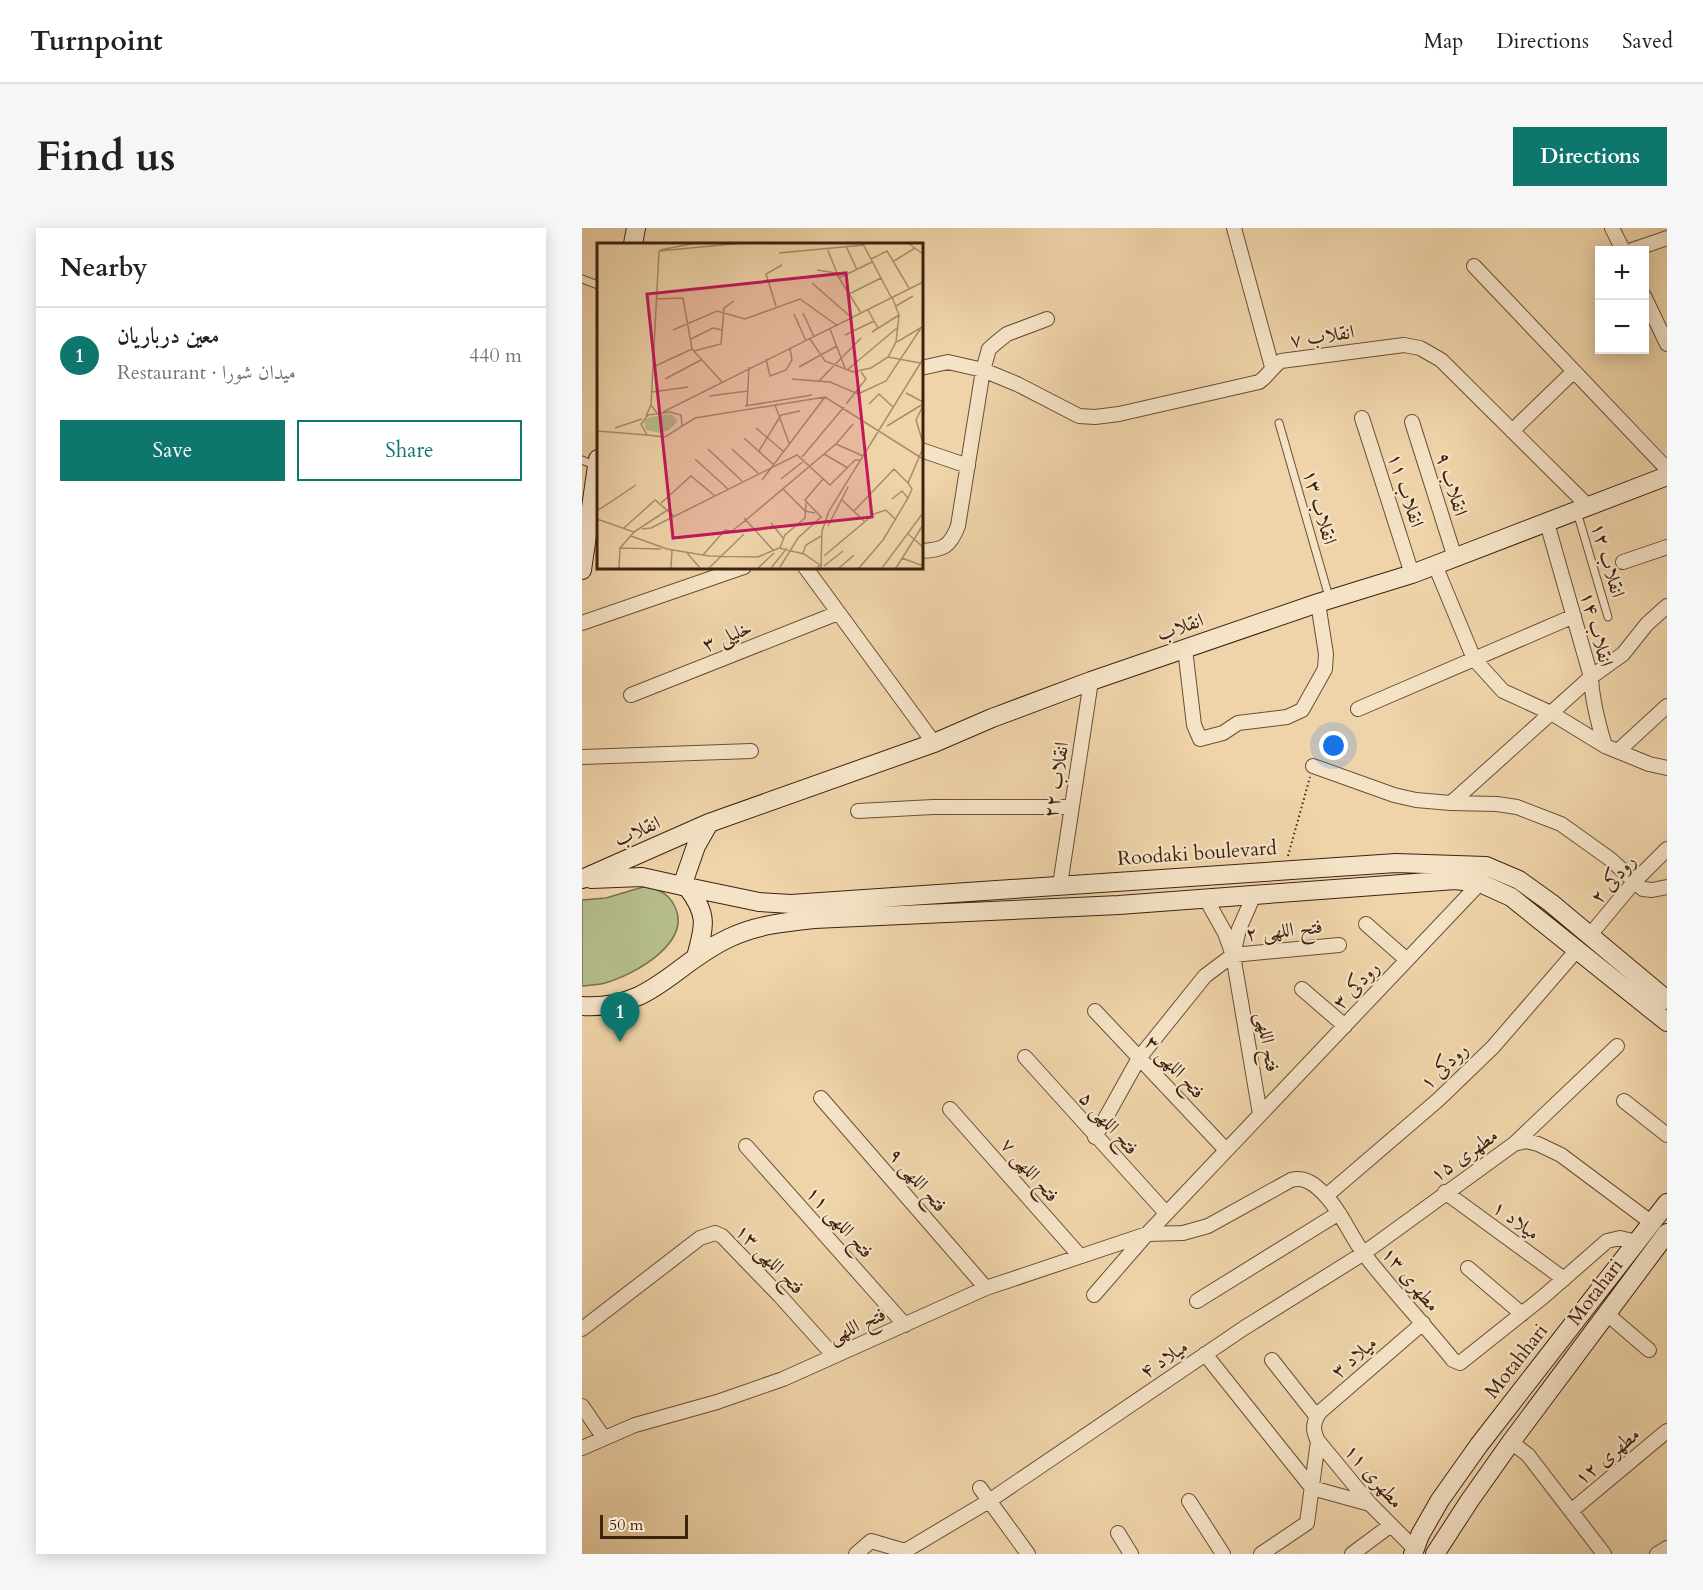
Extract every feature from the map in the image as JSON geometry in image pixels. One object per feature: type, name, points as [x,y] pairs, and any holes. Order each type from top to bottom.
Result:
[{"type":"main road","points":[[633,243],[636,228]]},
{"type":"main road","points":[[582,570],[593,462]]},
{"type":"main road","name":"انقلاب","points":[[582,879],[709,824],[934,743],[992,718],[1091,681],[1324,601],[1412,574],[1667,476]]},
{"type":"main road","points":[[696,957],[703,932],[703,916],[699,902],[685,886],[696,846],[709,824]]},
{"type":"main road","name":"Roodaki boulevard","points":[[582,879],[642,878],[759,902],[791,904],[1396,862],[1486,866],[1519,880],[1590,935],[1667,1000]]},
{"type":"main road","points":[[582,1006],[601,1007],[652,991],[696,957],[730,937],[768,925],[814,919],[1119,905],[1455,880],[1480,883],[1511,897],[1667,1022]]},
{"type":"main road","points":[[759,902],[755,905],[753,914],[755,919],[768,925]]},
{"type":"main road","name":"Motahhari","points":[[1414,1552],[1420,1535],[1440,1500],[1479,1445],[1637,1242],[1661,1239],[1667,1203]]},
{"type":"main road","name":"Motahari","points":[[1437,1553],[1470,1500],[1511,1442],[1661,1239]]},
{"type":"street","points":[[1234,228],[1272,368]]},
{"type":"street","points":[[1612,228],[1621,246]]},
{"type":"street","points":[[1623,246],[1625,228]]},
{"type":"street","points":[[1644,246],[1667,238]]},
{"type":"street","points":[[1474,266],[1667,469]]},
{"type":"street","points":[[1645,300],[1667,344]]},
{"type":"street","points":[[922,551],[938,550],[952,541],[958,526],[983,370],[989,349],[1006,334],[1047,319]]},
{"type":"street","name":"انقلاب ۷","points":[[922,368],[948,362],[983,370],[1017,384],[1071,413],[1095,417],[1119,414],[1259,382],[1281,361],[1386,346],[1404,345],[1420,348],[1442,360],[1512,431],[1583,510]]},
{"type":"street","points":[[1512,431],[1574,371]]},
{"type":"street","name":"انقلاب ۱۱","points":[[1362,418],[1412,574]]},
{"type":"street","name":"انقلاب ۹","points":[[1412,422],[1455,558]]},
{"type":"street","points":[[922,450],[968,466]]},
{"type":"street","name":"انقلاب ۱۴","points":[[1547,523],[1591,677],[1596,718],[1612,748]]},
{"type":"street","points":[[1623,562],[1667,547]]},
{"type":"street","points":[[1435,565],[1474,659],[1503,691],[1551,713],[1612,748],[1648,764],[1667,768]]},
{"type":"street","points":[[582,623],[741,568]]},
{"type":"street","points":[[807,568],[934,743]]},
{"type":"street","points":[[1185,649],[1194,725],[1200,739],[1223,733],[1238,723],[1287,717],[1302,710],[1325,669],[1324,601]]},
{"type":"street","points":[[1451,803],[1591,677],[1623,654],[1647,624],[1667,606]]},
{"type":"street","name":"خلیلی ۳","points":[[631,695],[838,613]]},
{"type":"street","points":[[1358,709],[1574,616]]},
{"type":"street","name":"انقلاب ۲۲","points":[[1060,885],[1091,681]]},
{"type":"street","points":[[1612,748],[1667,706]]},
{"type":"street","points":[[582,757],[752,751]]},
{"type":"street","points":[[1313,766],[1394,795],[1416,800],[1517,807],[1561,824],[1610,859],[1643,889],[1667,887]]},
{"type":"street","points":[[858,811],[933,807],[1072,807]]},
{"type":"street","name":"رودکی ۲","points":[[1590,935],[1634,882],[1667,849]]},
{"type":"street","name":"رودکی ۳","points":[[1260,1114],[1480,883]]},
{"type":"street","points":[[1095,1137],[1139,1058],[1205,976],[1233,955],[1239,929],[1254,895]]},
{"type":"street","points":[[1206,899],[1225,933],[1233,955]]},
{"type":"street","points":[[1366,924],[1407,960]]},
{"type":"street","name":"فتح اللهی ۲","points":[[1233,955],[1339,945]]},
{"type":"street","name":"رودکی ۱","points":[[1326,1196],[1437,1100],[1492,1047],[1576,951]]},
{"type":"street","name":"فتح اللهی","points":[[1094,1295],[1166,1213],[1260,1114],[1233,955]]},
{"type":"street","points":[[1302,989],[1345,1026]]},
{"type":"street","name":"فتح اللهی ۳","points":[[1095,1011],[1226,1150]]},
{"type":"street","points":[[1514,1144],[1617,1046]]},
{"type":"street","name":"فتح اللهی ۵","points":[[1025,1057],[1166,1213]]},
{"type":"street","name":"فتح اللهی ۹","points":[[821,1098],[986,1288]]},
{"type":"street","points":[[1624,1101],[1667,1135]]},
{"type":"street","name":"فتح اللهی ۷","points":[[950,1110],[1080,1256]]},
{"type":"street","name":"مطهری ۱۵","points":[[1364,1253],[1514,1144],[1526,1141],[1561,1155],[1661,1239]]},
{"type":"street","name":"فتح اللهی ۱۱","points":[[746,1146],[905,1324]]},
{"type":"street","name":"مطهری ۱۳","points":[[1147,1234],[1183,1233],[1208,1226],[1291,1180],[1299,1178],[1312,1184],[1326,1196],[1340,1213],[1364,1253],[1453,1359],[1460,1363],[1522,1314],[1607,1241],[1620,1238],[1637,1242]]},
{"type":"street","name":"میلاد ۱","points":[[1445,1192],[1564,1279]]},
{"type":"street","points":[[1197,1301],[1340,1213]]},
{"type":"street","name":"فتح اللهی ۱۳","points":[[582,1329],[700,1238],[715,1233],[722,1236],[834,1356]]},
{"type":"street","name":"فتح اللهی","points":[[582,1448],[635,1425],[717,1402],[783,1379],[986,1288],[1147,1234]]},
{"type":"street","name":"میلاد ۴","points":[[856,1554],[871,1541],[905,1551],[989,1501],[1244,1328],[1364,1253]]},
{"type":"street","points":[[1468,1268],[1522,1314]]},
{"type":"street","points":[[1606,1314],[1649,1350]]},
{"type":"street","name":"میلاد ۳","points":[[1315,1420],[1423,1323]]},
{"type":"street","points":[[1205,1354],[1312,1488],[1370,1504]]},
{"type":"street","points":[[1272,1360],[1315,1420]]},
{"type":"street","points":[[582,1406],[604,1438]]},
{"type":"street","name":"مطهری ۱۱","points":[[1315,1420],[1314,1434],[1318,1441],[1370,1504],[1414,1552]]},
{"type":"street","name":"مطهری ۱۲","points":[[1571,1511],[1667,1431]]},
{"type":"street","points":[[1261,1554],[1307,1523],[1318,1441]]},
{"type":"street","name":"مطهری ۱۲","points":[[1511,1442],[1528,1455],[1604,1554]]},
{"type":"street","points":[[980,1488],[1028,1554]]},
{"type":"street","points":[[1189,1501],[1223,1554]]},
{"type":"street","points":[[1352,1554],[1391,1525]]},
{"type":"street","points":[[1118,1533],[1131,1554]]},
{"type":"street","points":[[1657,1554],[1667,1548]]},
{"type":"lane","points":[[582,279],[597,285]]},
{"type":"lane","name":"انقلاب ۱۳","points":[[1279,423],[1324,601]]},
{"type":"lane","name":"انقلاب ۱۲","points":[[1583,510],[1608,617]]},
{"type":"path","points":[[1284,869],[1313,766]]},
{"type":"green space","points":[[643,887],[661,892],[669,897],[674,905],[678,919],[676,932],[669,944],[645,965],[631,973],[605,983],[582,986],[582,900],[606,898]]},
{"type":"place","name":"معین درباریان","points":[[620,1042]]}]
